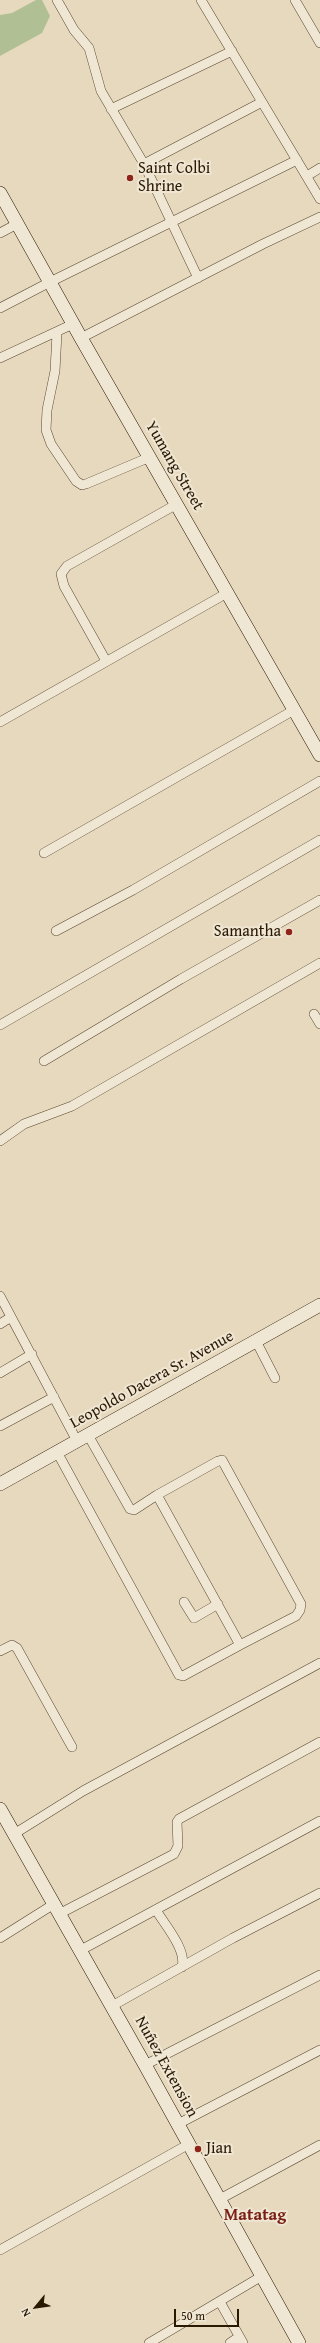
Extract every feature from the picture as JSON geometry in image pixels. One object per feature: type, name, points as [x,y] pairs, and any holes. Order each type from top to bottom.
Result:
[{"type":"main road","name":"Yumang Street","points":[[0,193],[73,324],[320,755]]},
{"type":"main road","name":"Leopoldo Dacera Sr. Avenue","points":[[0,1484],[320,1305]]},
{"type":"main road","name":"Nuñez Extension","points":[[0,1809],[190,2144],[299,2343]]},
{"type":"street","points":[[57,0],[74,30],[89,48],[98,84],[144,164],[170,222],[198,278]]},
{"type":"street","points":[[201,0],[320,198]]},
{"type":"street","points":[[295,0],[320,43]]},
{"type":"street","points":[[111,109],[232,51]]},
{"type":"street","points":[[144,164],[262,102]]},
{"type":"street","points":[[0,308],[297,160]]},
{"type":"street","points":[[307,176],[320,168]]},
{"type":"street","points":[[81,338],[320,217]]},
{"type":"street","points":[[0,233],[18,224]]},
{"type":"street","points":[[0,358],[73,324]]},
{"type":"street","points":[[57,332],[55,371],[47,410],[46,430],[51,444],[76,481],[82,485],[86,484],[150,456]]},
{"type":"street","points":[[106,661],[64,586],[61,574],[68,566],[177,504]]},
{"type":"street","points":[[0,722],[228,593]]},
{"type":"street","points":[[44,853],[294,710]]},
{"type":"street","points":[[56,931],[132,890],[320,781]]},
{"type":"street","points":[[0,1025],[320,840]]},
{"type":"street","points":[[44,1061],[195,971],[320,900]]},
{"type":"street","points":[[0,1141],[24,1124],[72,1106],[320,963]]},
{"type":"street","points":[[314,1014],[320,1024]]},
{"type":"street","points":[[0,1296],[54,1397],[130,1509],[134,1510],[157,1494],[222,1460],[301,1604],[300,1610],[296,1616],[183,1676],[179,1675],[57,1452]]},
{"type":"street","points":[[0,1324],[12,1317]]},
{"type":"street","points":[[256,1341],[275,1378]]},
{"type":"street","points":[[0,1373],[32,1354]]},
{"type":"street","points":[[0,1426],[54,1397]]},
{"type":"street","points":[[157,1494],[240,1645]]},
{"type":"street","points":[[184,1602],[194,1618],[218,1604]]},
{"type":"street","points":[[0,1651],[12,1646],[18,1648],[72,1747]]},
{"type":"street","points":[[14,1834],[83,1791],[320,1663]]},
{"type":"street","points":[[0,1938],[174,1854],[178,1846],[177,1822],[179,1820],[320,1742]]},
{"type":"street","points":[[80,1950],[320,1821]]},
{"type":"street","points":[[112,2006],[233,1938],[320,1893]]},
{"type":"street","points":[[156,1910],[181,1950],[184,1960],[182,1967]]},
{"type":"street","points":[[145,2065],[320,1975]]},
{"type":"street","points":[[178,2124],[320,2050]]},
{"type":"street","points":[[0,2250],[190,2144]]},
{"type":"street","points":[[220,2199],[320,2145]]},
{"type":"street","points":[[148,2343],[262,2276]]},
{"type":"street","points":[[220,2302],[241,2340],[230,2343]]},
{"type":"green space","points":[[36,0],[42,0],[50,16],[42,33],[0,56],[0,15],[12,13]]},
{"type":"place","name":"Saint Colbi Shrine","points":[[130,178]]},
{"type":"place","name":"Samantha","points":[[289,932]]},
{"type":"place","name":"Jian","points":[[198,2149]]},
{"type":"district","name":"Matatag","points":[[255,2216]]}]
